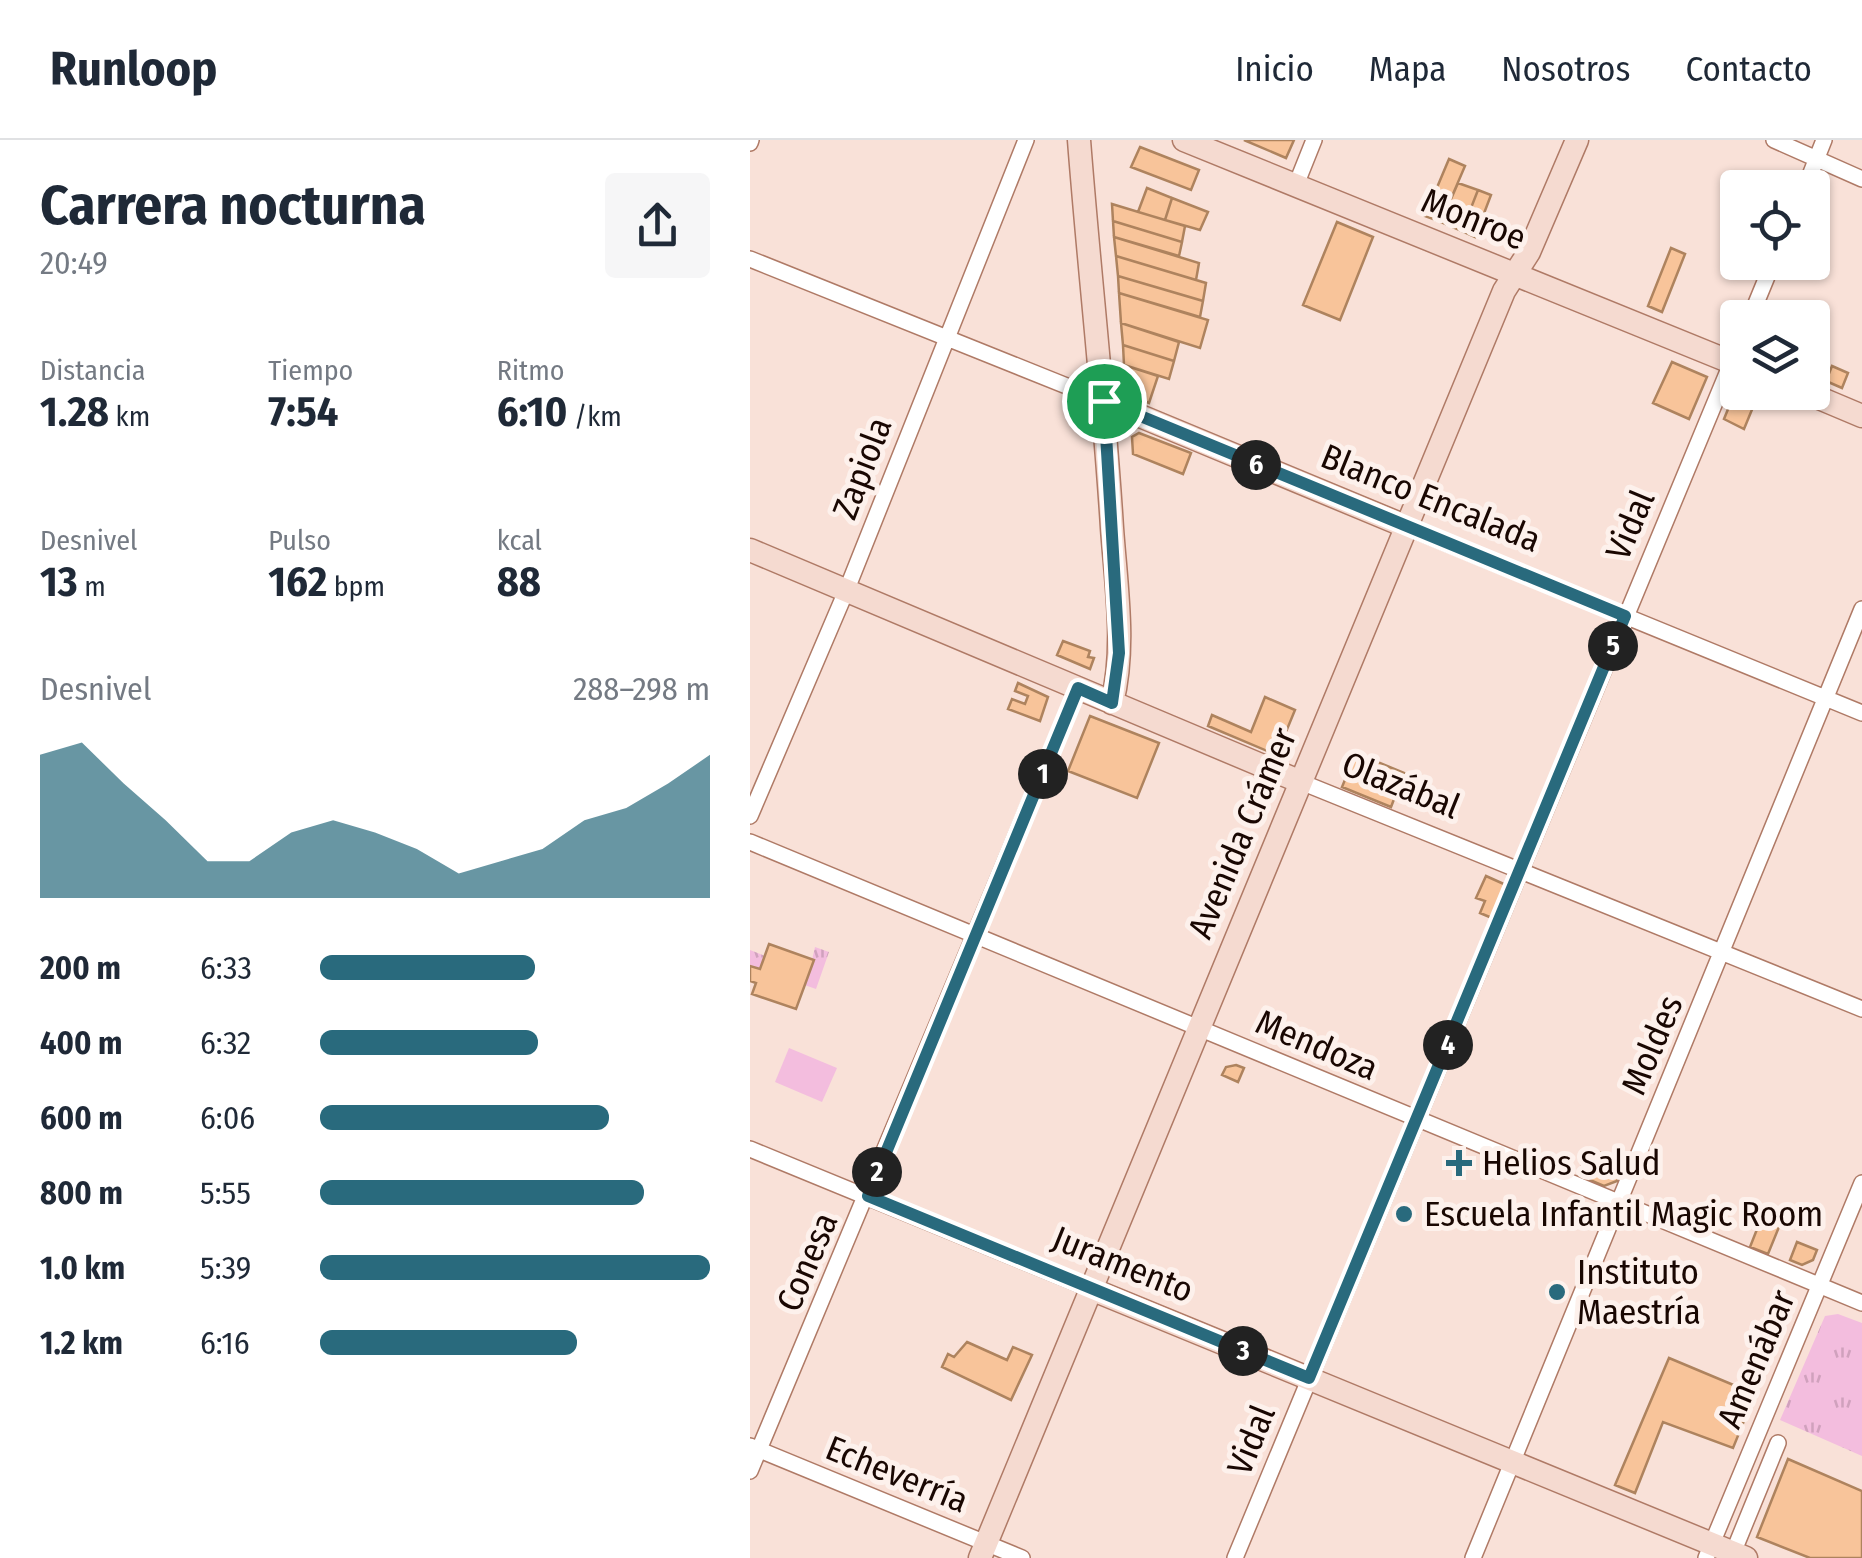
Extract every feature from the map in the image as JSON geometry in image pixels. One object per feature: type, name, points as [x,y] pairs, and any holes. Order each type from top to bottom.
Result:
[{"type":"main road","points":[[1079,140],[1104,401],[1119,653],[1112,703]]},
{"type":"main road","name":"Monroe","points":[[1184,140],[1720,352]]},
{"type":"main road","name":"Avenida Crámer","points":[[983,1550],[1405,526],[1577,140]]},
{"type":"main road","name":"Blanco Encalada","points":[[1104,401],[1405,526]]},
{"type":"main road","points":[[1830,403],[1862,416]]},
{"type":"main road","name":"Olazábal","points":[[750,550],[1302,782]]},
{"type":"main road","name":"Juramento","points":[[1091,1289],[1724,1553]]},
{"type":"street","name":"Zapiola","points":[[750,816],[847,589],[1026,140]]},
{"type":"street","points":[[1296,185],[1314,140]]},
{"type":"street","points":[[1774,140],[1862,178]]},
{"type":"street","points":[[1811,170],[1824,140]]},
{"type":"street","name":"Blanco Encalada","points":[[750,260],[1104,401]]},
{"type":"street","name":"Vidal","points":[[1235,1558],[1720,393]]},
{"type":"street","name":"Blanco Encalada","points":[[1405,526],[1862,713]]},
{"type":"street","name":"Moldes","points":[[1473,1558],[1862,609]]},
{"type":"street","name":"Conesa","points":[[750,1471],[754,1448],[868,1196],[1078,688]]},
{"type":"street","name":"Olazábal","points":[[1302,782],[1862,1008]]},
{"type":"street","name":"Mendoza","points":[[750,842],[1862,1302]]},
{"type":"street","name":"Juramento","points":[[750,1149],[1091,1289]]},
{"type":"street","name":"Amenábar","points":[[1724,1553],[1820,1285],[1862,1184]]},
{"type":"street","points":[[1724,1553],[1778,1443]]},
{"type":"street","name":"Echeverría","points":[[754,1448],[983,1550],[1022,1558]]},
{"type":"green space","points":[[815,947],[829,952],[816,989],[750,966],[750,950],[809,973]]},
{"type":"green space","points":[[789,1048],[837,1068],[822,1102],[775,1082]]},
{"type":"green space","points":[[1838,1314],[1862,1323],[1862,1456],[1780,1420],[1825,1316]]},
{"type":"building","points":[[1244,140],[1294,140],[1286,158]]},
{"type":"building","points":[[1140,147],[1199,170],[1191,190],[1131,167]]},
{"type":"building","points":[[1449,159],[1465,166],[1441,222],[1425,216]]},
{"type":"building","points":[[1458,183],[1478,190],[1462,231],[1441,222]]},
{"type":"building","points":[[1147,188],[1172,198],[1165,220],[1138,212]]},
{"type":"building","points":[[1478,190],[1491,195],[1475,237],[1462,231]]},
{"type":"building","points":[[1172,198],[1208,212],[1200,230],[1165,220]]},
{"type":"building","points":[[1112,204],[1185,226],[1182,242],[1113,221]]},
{"type":"building","points":[[1113,221],[1182,242],[1179,256],[1114,237]]},
{"type":"building","points":[[1337,222],[1373,237],[1340,320],[1303,305]]},
{"type":"building","points":[[1114,237],[1199,263],[1196,280],[1116,256]]},
{"type":"building","points":[[1671,248],[1685,254],[1662,312],[1648,306]]},
{"type":"building","points":[[1116,256],[1206,283],[1203,301],[1118,276]]},
{"type":"building","points":[[1118,276],[1203,301],[1200,317],[1119,293]]},
{"type":"building","points":[[1119,293],[1208,320],[1200,348],[1121,323]]},
{"type":"building","points":[[1121,323],[1179,342],[1174,361],[1123,345]]},
{"type":"building","points":[[1123,345],[1174,361],[1169,379],[1124,365]]},
{"type":"building","points":[[1672,362],[1707,377],[1689,419],[1653,403]]},
{"type":"building","points":[[1124,365],[1158,376],[1149,403],[1131,395]]},
{"type":"building","points":[[1832,366],[1848,373],[1842,388],[1830,383]]},
{"type":"building","points":[[1728,410],[1752,410],[1744,429],[1724,419]]},
{"type":"building","points":[[1139,433],[1191,453],[1183,474],[1133,454],[1132,437]]},
{"type":"building","points":[[1063,641],[1090,651],[1088,657],[1094,658],[1090,669],[1057,655]]},
{"type":"building","points":[[1018,683],[1048,697],[1040,721],[1008,709],[1012,699],[1025,704],[1028,696],[1015,691]]},
{"type":"building","points":[[1265,697],[1295,710],[1279,749],[1272,753],[1208,726],[1212,715],[1251,732]]},
{"type":"building","points":[[1090,716],[1159,743],[1137,798],[1068,771]]},
{"type":"building","points":[[1356,753],[1404,773],[1391,807],[1342,787]]},
{"type":"building","points":[[1486,876],[1506,885],[1492,918],[1480,913],[1485,901],[1476,898]]},
{"type":"building","points":[[769,944],[814,960],[796,1009],[752,994],[756,983],[750,981],[750,966],[760,969]]},
{"type":"building","points":[[1226,1067],[1244,1068],[1238,1082],[1222,1075]]},
{"type":"building","points":[[1589,1148],[1624,1163],[1617,1181],[1604,1186],[1578,1175]]},
{"type":"building","points":[[1763,1214],[1781,1222],[1768,1254],[1750,1247]]},
{"type":"building","points":[[1797,1242],[1817,1250],[1813,1260],[1802,1265],[1790,1260]]},
{"type":"building","points":[[967,1342],[1007,1360],[1013,1347],[1032,1355],[1011,1400],[942,1367],[948,1354],[954,1357]]},
{"type":"building","points":[[1669,1358],[1755,1394],[1733,1448],[1663,1422],[1635,1493],[1615,1485]]},
{"type":"building","points":[[1788,1459],[1862,1491],[1862,1558],[1810,1558],[1757,1537]]},
{"type":"place","name":"Helios Salud","points":[[1459,1163]]},
{"type":"place","name":"Escuela Infantil Magic Room","points":[[1404,1214]]},
{"type":"place","name":"Instituto Maestría","points":[[1557,1292]]},
{"type":"route","points":[[1104,401],[1625,616],[1309,1378],[868,1196],[1078,688],[1112,703],[1119,653],[1104,401]]}]
